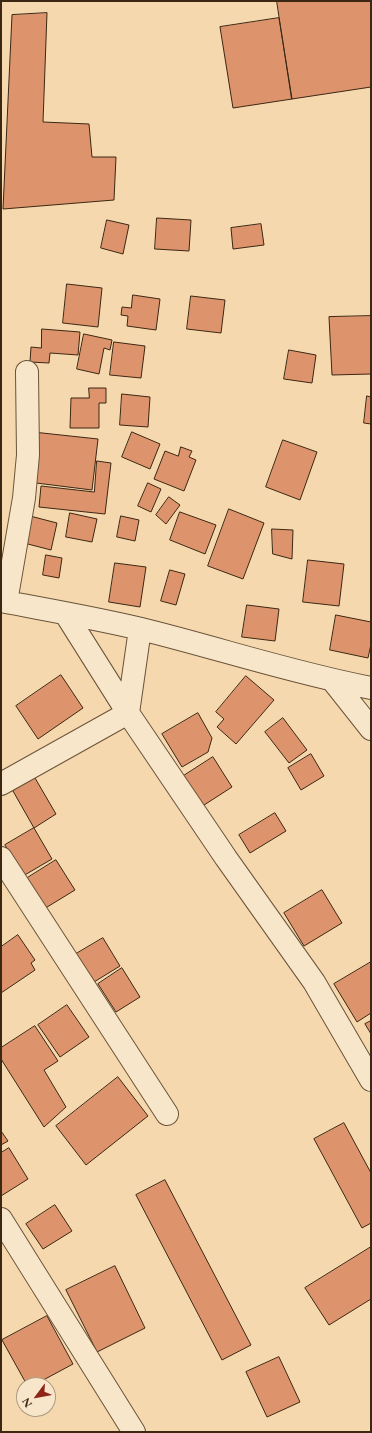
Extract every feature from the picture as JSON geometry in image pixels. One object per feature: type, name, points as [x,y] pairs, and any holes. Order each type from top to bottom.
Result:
[{"type":"street","points":[[27,372],[28,455],[24,498],[4,601],[140,629],[332,681],[371,688]]},
{"type":"street","points":[[65,613],[128,713],[226,858],[314,982],[371,1080]]},
{"type":"street","points":[[128,713],[140,629]]},
{"type":"street","points":[[332,681],[371,729]]},
{"type":"street","points":[[1,784],[128,713]]},
{"type":"street","points":[[1,858],[167,1114]]},
{"type":"street","points":[[1,1219],[134,1432]]},
{"type":"building","points":[[277,1],[371,1],[371,87],[292,99]]},
{"type":"building","points":[[47,13],[43,122],[89,124],[92,157],[116,157],[114,200],[3,209],[12,15]]},
{"type":"building","points":[[279,18],[292,99],[233,108],[220,27]]},
{"type":"building","points":[[157,218],[191,220],[189,251],[155,249]]},
{"type":"building","points":[[107,220],[129,225],[123,254],[101,248]]},
{"type":"building","points":[[261,224],[264,245],[233,249],[231,228]]},
{"type":"building","points":[[67,284],[102,288],[98,327],[63,323]]},
{"type":"building","points":[[133,295],[160,299],[156,330],[127,326],[128,316],[121,315],[122,307],[131,308]]},
{"type":"building","points":[[191,296],[225,300],[221,333],[187,329]]},
{"type":"building","points":[[371,316],[371,374],[332,375],[329,317]]},
{"type":"building","points":[[42,329],[80,332],[78,355],[50,353],[49,363],[30,362],[31,347],[41,348]]},
{"type":"building","points":[[84,334],[112,340],[110,350],[104,348],[99,374],[77,369]]},
{"type":"building","points":[[114,342],[145,346],[141,378],[110,375]]},
{"type":"building","points":[[289,350],[316,355],[312,383],[284,379]]},
{"type":"building","points":[[89,388],[106,388],[106,403],[99,403],[99,428],[70,428],[71,398],[89,398]]},
{"type":"building","points":[[122,394],[150,397],[148,427],[120,425]]},
{"type":"building","points":[[367,396],[371,397],[371,424],[364,423]]},
{"type":"building","points":[[33,432],[98,439],[92,490],[28,482]]},
{"type":"building","points":[[132,432],[160,444],[150,469],[122,457]]},
{"type":"building","points":[[283,440],[317,452],[300,500],[266,487]]},
{"type":"building","points":[[181,447],[192,451],[189,457],[196,460],[184,491],[154,479],[165,451],[178,456]]},
{"type":"building","points":[[97,461],[111,463],[105,514],[39,507],[41,486],[94,492]]},
{"type":"building","points":[[148,483],[161,489],[151,512],[138,506]]},
{"type":"building","points":[[169,497],[180,505],[166,524],[156,515]]},
{"type":"building","points":[[229,509],[264,523],[243,579],[208,566]]},
{"type":"building","points":[[180,512],[216,525],[205,554],[170,540]]},
{"type":"building","points":[[70,513],[97,519],[92,542],[66,537]]},
{"type":"building","points":[[30,516],[57,523],[51,550],[24,543]]},
{"type":"building","points":[[121,516],[139,520],[135,541],[117,537]]},
{"type":"building","points":[[272,529],[293,530],[292,559],[273,554]]},
{"type":"building","points":[[46,555],[62,558],[59,578],[43,575]]},
{"type":"building","points":[[308,560],[344,564],[339,606],[303,602]]},
{"type":"building","points":[[115,563],[146,567],[140,607],[109,602]]},
{"type":"building","points":[[170,570],[185,574],[176,605],[161,601]]},
{"type":"building","points":[[247,605],[279,609],[275,641],[242,637]]},
{"type":"building","points":[[336,615],[371,622],[371,644],[368,658],[330,650]]},
{"type":"building","points":[[61,675],[83,708],[38,739],[16,706]]},
{"type":"building","points":[[246,676],[274,700],[236,744],[217,727],[224,719],[216,712]]},
{"type":"building","points":[[198,713],[212,738],[208,752],[182,767],[162,734]]},
{"type":"building","points":[[283,718],[307,750],[289,763],[265,732]]},
{"type":"building","points":[[311,754],[324,776],[301,790],[288,768]]},
{"type":"building","points":[[213,757],[232,787],[201,807],[182,777]]},
{"type":"building","points":[[35,778],[56,814],[34,828],[13,791]]},
{"type":"building","points":[[275,813],[286,831],[250,853],[239,835]]},
{"type":"building","points":[[34,828],[52,859],[23,876],[5,845]]},
{"type":"building","points":[[56,860],[75,890],[39,912],[21,882]]},
{"type":"building","points":[[322,890],[342,923],[304,946],[284,913]]},
{"type":"building","points":[[18,935],[35,960],[31,963],[35,970],[1,993],[1,947]]},
{"type":"building","points":[[103,938],[120,966],[94,982],[76,954]]},
{"type":"building","points":[[371,962],[371,1013],[357,1022],[334,984]]},
{"type":"building","points":[[122,968],[140,997],[116,1012],[98,984]]},
{"type":"building","points":[[67,1005],[89,1037],[60,1057],[38,1025]]},
{"type":"building","points":[[371,1021],[371,1034],[365,1024]]},
{"type":"building","points":[[35,1026],[58,1061],[44,1070],[66,1107],[44,1127],[1,1059],[1,1048]]},
{"type":"building","points":[[118,1077],[148,1116],[86,1165],[56,1126]]},
{"type":"building","points":[[344,1123],[371,1173],[371,1223],[362,1228],[314,1139]]},
{"type":"building","points":[[1,1131],[8,1141],[1,1145]]},
{"type":"building","points":[[9,1148],[28,1179],[1,1196],[1,1153]]},
{"type":"building","points":[[165,1180],[251,1345],[222,1360],[136,1195]]},
{"type":"building","points":[[55,1205],[72,1231],[43,1249],[26,1224]]},
{"type":"building","points":[[371,1247],[371,1299],[329,1325],[305,1288]]},
{"type":"building","points":[[115,1266],[145,1328],[97,1352],[66,1290]]},
{"type":"building","points":[[47,1316],[73,1364],[49,1377],[23,1377],[2,1340]]},
{"type":"building","points":[[279,1357],[300,1402],[267,1417],[246,1372]]}]
